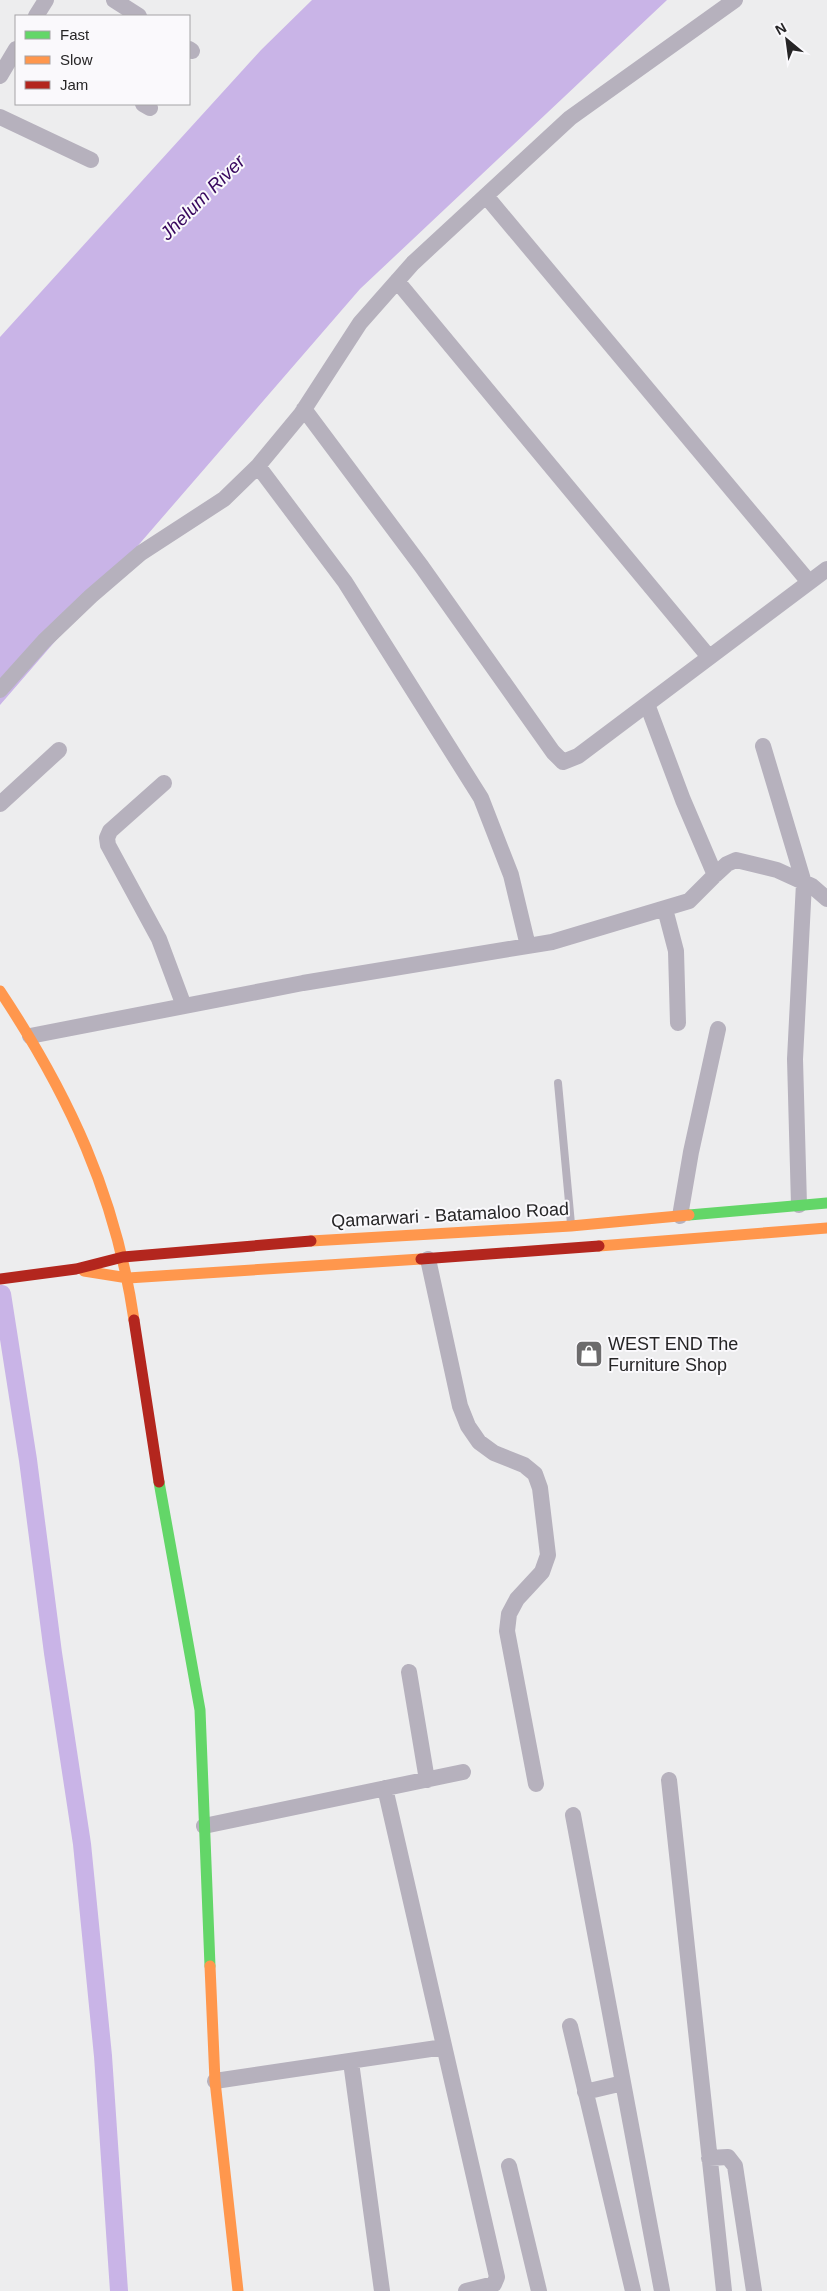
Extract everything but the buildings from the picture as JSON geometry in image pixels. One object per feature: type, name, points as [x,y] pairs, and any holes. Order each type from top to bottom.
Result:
[{"type":"main road","points":[[0,992],[30,1036],[76,1122],[101,1181],[128,1278],[155,1463],[200,1710],[215,2081],[238,2291]]},
{"type":"main road","name":"Qamarwari - Batamaloo Road","points":[[0,1279],[76,1269],[123,1257],[370,1236],[571,1226],[799,1204],[827,1203]]},
{"type":"main road","name":"Qamarwari - Batamaloo Road","points":[[76,1269],[128,1278],[428,1259],[827,1228]]},
{"type":"street","points":[[37,15],[46,0]]},
{"type":"street","points":[[114,0],[137,15]]},
{"type":"street","points":[[0,690],[44,641],[91,596],[141,553],[224,499],[258,466],[304,409],[360,322],[413,263],[570,118],[735,0]]},
{"type":"street","points":[[0,76],[15,51]]},
{"type":"street","points":[[0,118],[91,160]]},
{"type":"street","points":[[486,196],[809,582]]},
{"type":"street","points":[[397,281],[710,657]]},
{"type":"street","points":[[304,409],[422,567],[559,760],[564,762],[578,756],[827,569]]},
{"type":"street","points":[[258,466],[345,582],[481,798],[511,875],[528,946]]},
{"type":"street","points":[[647,704],[683,800],[715,875]]},
{"type":"street","points":[[763,746],[804,883],[795,1060],[799,1204]]},
{"type":"street","points":[[0,804],[59,750]]},
{"type":"street","points":[[164,783],[110,831],[107,838],[108,845],[159,939],[184,1006]]},
{"type":"street","points":[[30,1036],[303,983],[552,942],[665,910],[690,901],[727,864],[741,860],[777,870],[804,883],[827,899]]},
{"type":"street","points":[[665,910],[676,951],[678,1022]]},
{"type":"street","points":[[680,1216],[691,1152],[718,1029]]},
{"type":"street","points":[[428,1259],[460,1406],[468,1426],[479,1442],[494,1453],[524,1465],[534,1474],[540,1488],[548,1555],[542,1572],[517,1599],[509,1614],[507,1631],[536,1784]]},
{"type":"street","points":[[409,1672],[427,1780]]},
{"type":"street","points":[[204,1826],[463,1772]]},
{"type":"street","points":[[668,1780],[724,2291]]},
{"type":"street","points":[[385,1788],[497,2277],[494,2284],[466,2291]]},
{"type":"street","points":[[572,1815],[662,2291]]},
{"type":"street","points":[[570,2026],[633,2291]]},
{"type":"street","points":[[215,2081],[444,2047]]},
{"type":"street","points":[[351,2062],[382,2291]]},
{"type":"street","points":[[585,2092],[624,2083]]},
{"type":"street","points":[[709,2158],[728,2157],[735,2166],[754,2291]]},
{"type":"street","points":[[509,2166],[539,2291]]},
{"type":"lane","points":[[558,1083],[571,1226]]},
{"type":"water","name":"Jhelum River","points":[[312,0],[667,0],[360,289],[0,705],[0,337],[261,50]]},
{"type":"waterway","points":[[2,1294],[28,1460],[53,1653],[82,1844],[103,2056],[119,2291]]},
{"type":"traffic: fast","points":[[689,1215],[827,1203]]},
{"type":"traffic: fast","points":[[159,1482],[200,1710],[210,1966]]},
{"type":"traffic: slow","points":[[0,991],[48,1069],[86,1148],[102,1189],[115,1231],[126,1275],[134,1320]]},
{"type":"traffic: slow","points":[[311,1241],[571,1226],[689,1215]]},
{"type":"traffic: slow","points":[[599,1246],[827,1228]]},
{"type":"traffic: slow","points":[[84,1271],[128,1278],[421,1259]]},
{"type":"traffic: slow","points":[[210,1966],[215,2081],[238,2291]]},
{"type":"traffic: jam","points":[[0,1279],[76,1269],[123,1257],[311,1241]]},
{"type":"traffic: jam","points":[[421,1259],[599,1246]]},
{"type":"traffic: jam","points":[[134,1320],[159,1482]]},
{"type":"place","name":"WEST END The Furniture Shop","points":[[589,1354]]}]
